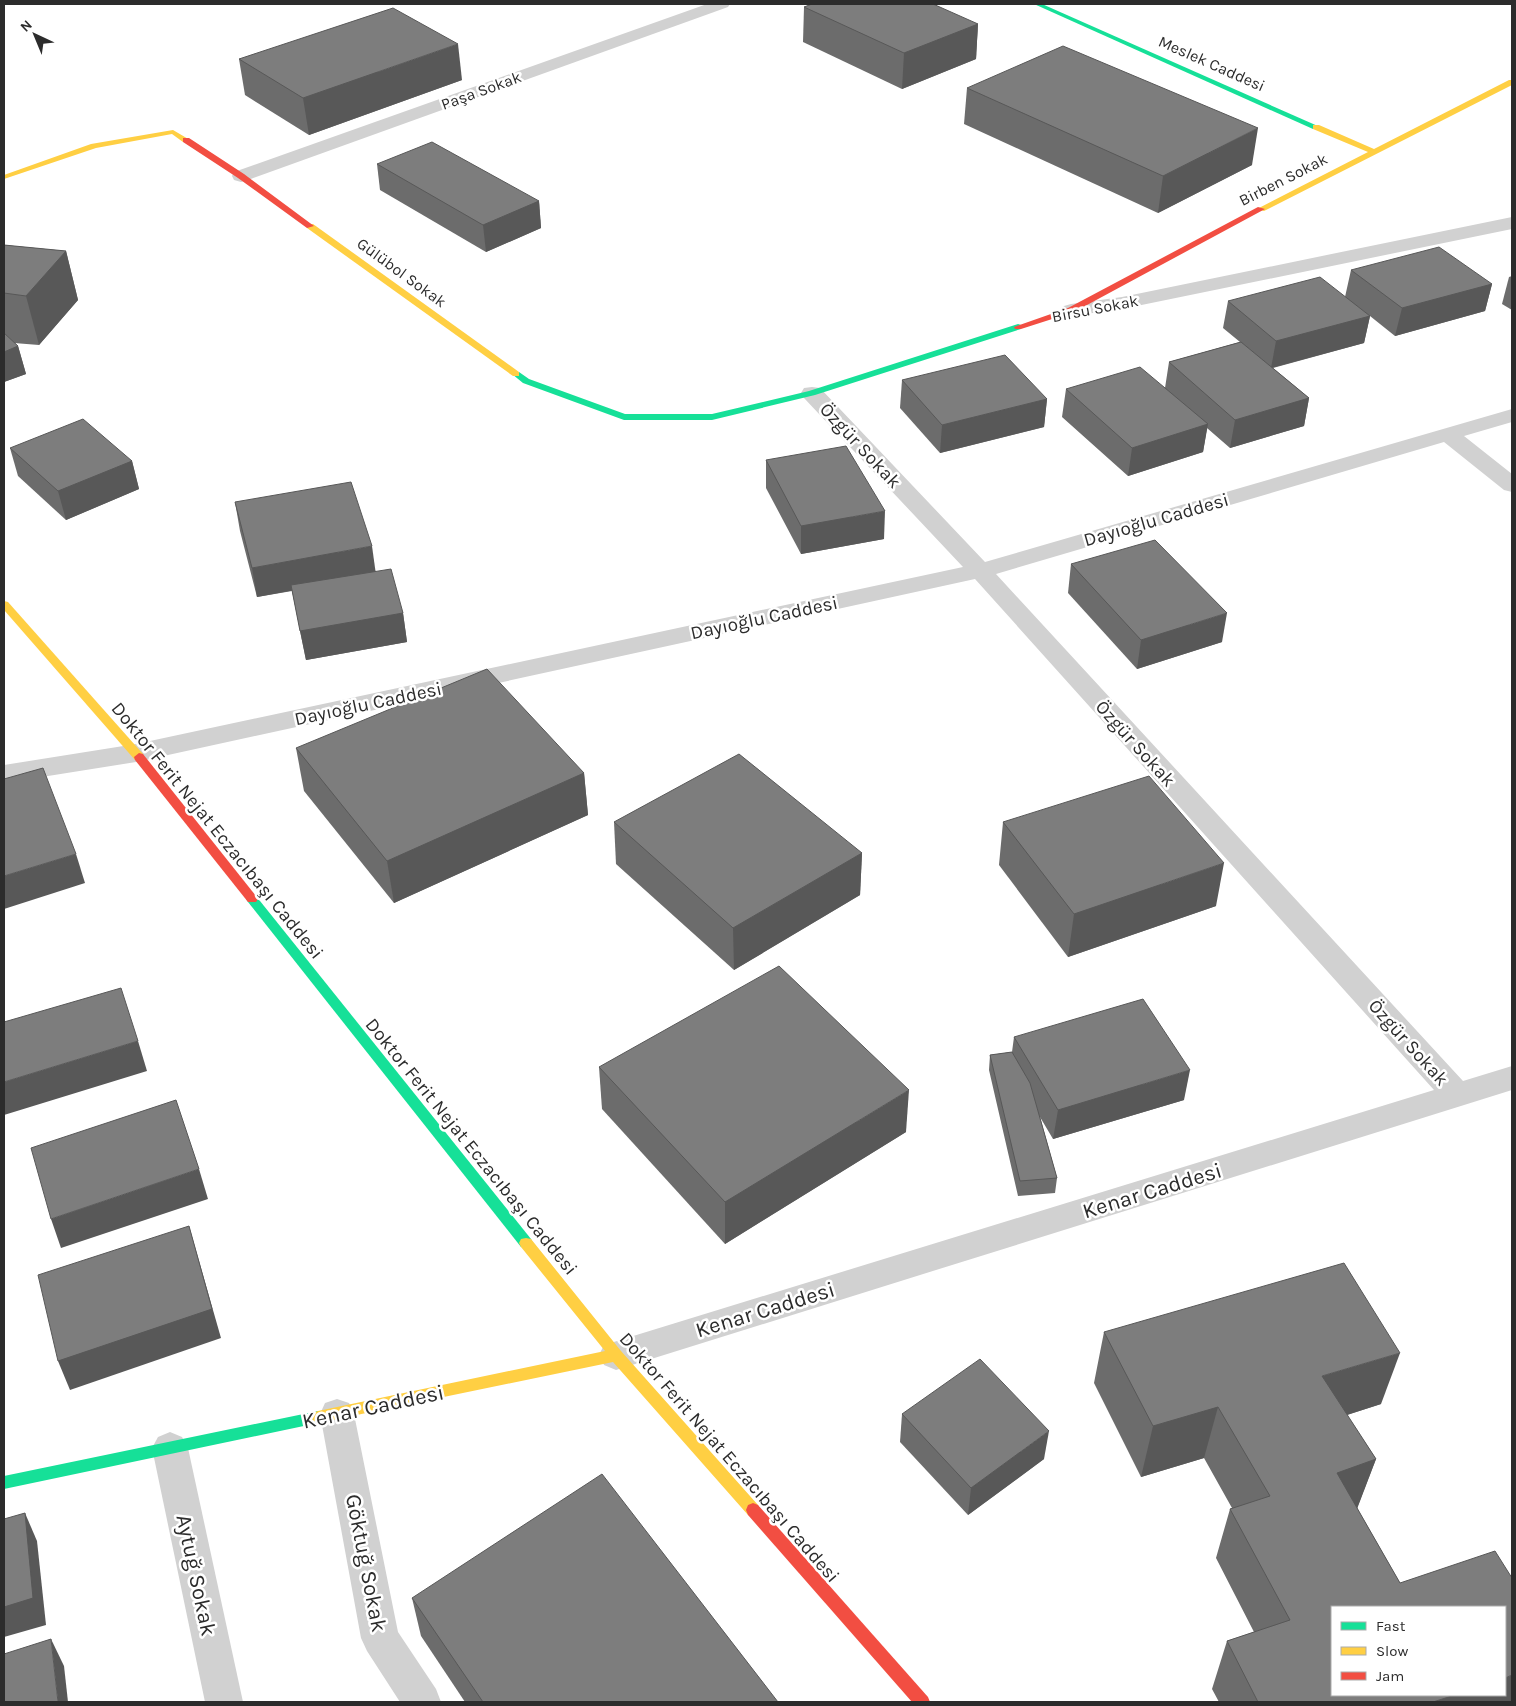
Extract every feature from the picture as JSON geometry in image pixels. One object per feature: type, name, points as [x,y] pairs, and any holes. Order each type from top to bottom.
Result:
[{"type":"street","name":"Paşa Sokak","points":[[241,176],[722,4]]},
{"type":"street","name":"Meslek Caddesi","points":[[1037,4],[1374,152]]},
{"type":"street","name":"Birben Sokak","points":[[1071,310],[1224,227],[1512,82]]},
{"type":"street","name":"Gülübol Sokak","points":[[4,177],[94,146],[173,132],[241,176],[526,381],[624,417]]},
{"type":"street","name":"Birsu Sokak","points":[[624,417],[712,417],[812,393],[1071,310],[1122,303],[1512,223]]},
{"type":"street","name":"Özgür Sokak","points":[[812,393],[980,571],[1458,1096]]},
{"type":"street","name":"Dayıoğlu Caddesi","points":[[4,774],[136,753],[980,571],[1512,415]]},
{"type":"street","points":[[1448,434],[1512,485]]},
{"type":"street","name":"Doktor Ferit Nejat Eczacıbaşı Caddesi","points":[[4,604],[136,753],[616,1355],[922,1702]]},
{"type":"street","name":"Kenar Caddesi","points":[[4,1483],[616,1355],[1512,1078]]},
{"type":"street","name":"Göktuğ Sokak","points":[[337,1414],[380,1638],[422,1702]]},
{"type":"street","name":"Aytuğ Sokak","points":[[170,1448],[224,1702]]},
{"type":"building","points":[[812,4],[933,4],[978,24],[904,53],[804,7]]},
{"type":"building","points":[[393,8],[458,44],[303,98],[239,59]]},
{"type":"building","points":[[1063,46],[1258,128],[1163,176],[967,88]]},
{"type":"building","points":[[432,142],[539,201],[483,225],[377,164]]},
{"type":"building","points":[[4,245],[66,251],[26,296],[4,293]]},
{"type":"building","points":[[1439,247],[1492,284],[1402,308],[1351,270]]},
{"type":"building","points":[[1320,277],[1370,316],[1276,341],[1228,301]]},
{"type":"building","points":[[4,333],[18,346],[4,352]]},
{"type":"building","points":[[1241,342],[1309,398],[1235,420],[1169,362]]},
{"type":"building","points":[[1005,355],[1047,399],[942,425],[902,380]]},
{"type":"building","points":[[1140,367],[1208,424],[1132,448],[1066,389]]},
{"type":"building","points":[[83,419],[132,461],[58,491],[10,448]]},
{"type":"building","points":[[846,446],[885,511],[801,526],[766,460]]},
{"type":"building","points":[[351,482],[372,546],[252,568],[235,502]]},
{"type":"building","points":[[1155,540],[1227,613],[1141,640],[1071,564]]},
{"type":"building","points":[[391,569],[403,613],[300,631],[291,585]]},
{"type":"building","points":[[487,669],[584,773],[387,861],[296,748]]},
{"type":"building","points":[[739,754],[862,853],[733,928],[614,822]]},
{"type":"building","points":[[43,768],[76,854],[4,876],[4,779]]},
{"type":"building","points":[[1149,776],[1224,863],[1074,914],[1003,822]]},
{"type":"building","points":[[779,966],[909,1090],[725,1202],[599,1067]]},
{"type":"building","points":[[121,988],[138,1041],[4,1082],[4,1022]]},
{"type":"building","points":[[1143,999],[1190,1070],[1058,1110],[1014,1037]]},
{"type":"building","points":[[1012,1052],[1030,1083],[1057,1178],[1020,1181],[990,1055]]},
{"type":"building","points":[[176,1100],[199,1169],[51,1219],[31,1148]]},
{"type":"building","points":[[189,1226],[212,1309],[58,1361],[38,1275]]},
{"type":"building","points":[[1344,1263],[1400,1353],[1322,1376],[1376,1459],[1337,1473],[1400,1583],[1495,1551],[1512,1578],[1512,1675],[1506,1678],[1506,1606],[1331,1606],[1331,1696],[1452,1696],[1433,1702],[1258,1702],[1227,1641],[1290,1620],[1230,1509],[1270,1496],[1218,1407],[1153,1426],[1104,1332]]},
{"type":"building","points":[[980,1359],[1049,1431],[971,1488],[902,1414]]},
{"type":"building","points":[[602,1474],[778,1702],[483,1702],[412,1598]]},
{"type":"building","points":[[25,1513],[33,1598],[4,1607],[4,1519]]},
{"type":"building","points":[[51,1639],[58,1702],[4,1702],[4,1654]]},
{"type":"traffic: fast","points":[[1037,4],[1316,127]]},
{"type":"traffic: fast","points":[[516,374],[526,381],[624,417],[712,417],[812,393],[1018,327]]},
{"type":"traffic: fast","points":[[252,899],[526,1243]]},
{"type":"traffic: fast","points":[[4,1483],[318,1417]]},
{"type":"traffic: slow","points":[[1261,209],[1512,82]]},
{"type":"traffic: slow","points":[[1316,127],[1374,152]]},
{"type":"traffic: slow","points":[[4,177],[94,146],[173,132],[186,140]]},
{"type":"traffic: slow","points":[[310,226],[516,374]]},
{"type":"traffic: slow","points":[[4,604],[139,757]]},
{"type":"traffic: slow","points":[[526,1243],[616,1355],[753,1510]]},
{"type":"traffic: slow","points":[[318,1417],[616,1355]]},
{"type":"traffic: jam","points":[[186,140],[241,176],[310,226]]},
{"type":"traffic: jam","points":[[1018,327],[1071,310],[1261,209]]},
{"type":"traffic: jam","points":[[139,757],[252,899]]},
{"type":"traffic: jam","points":[[753,1510],[922,1702]]}]
